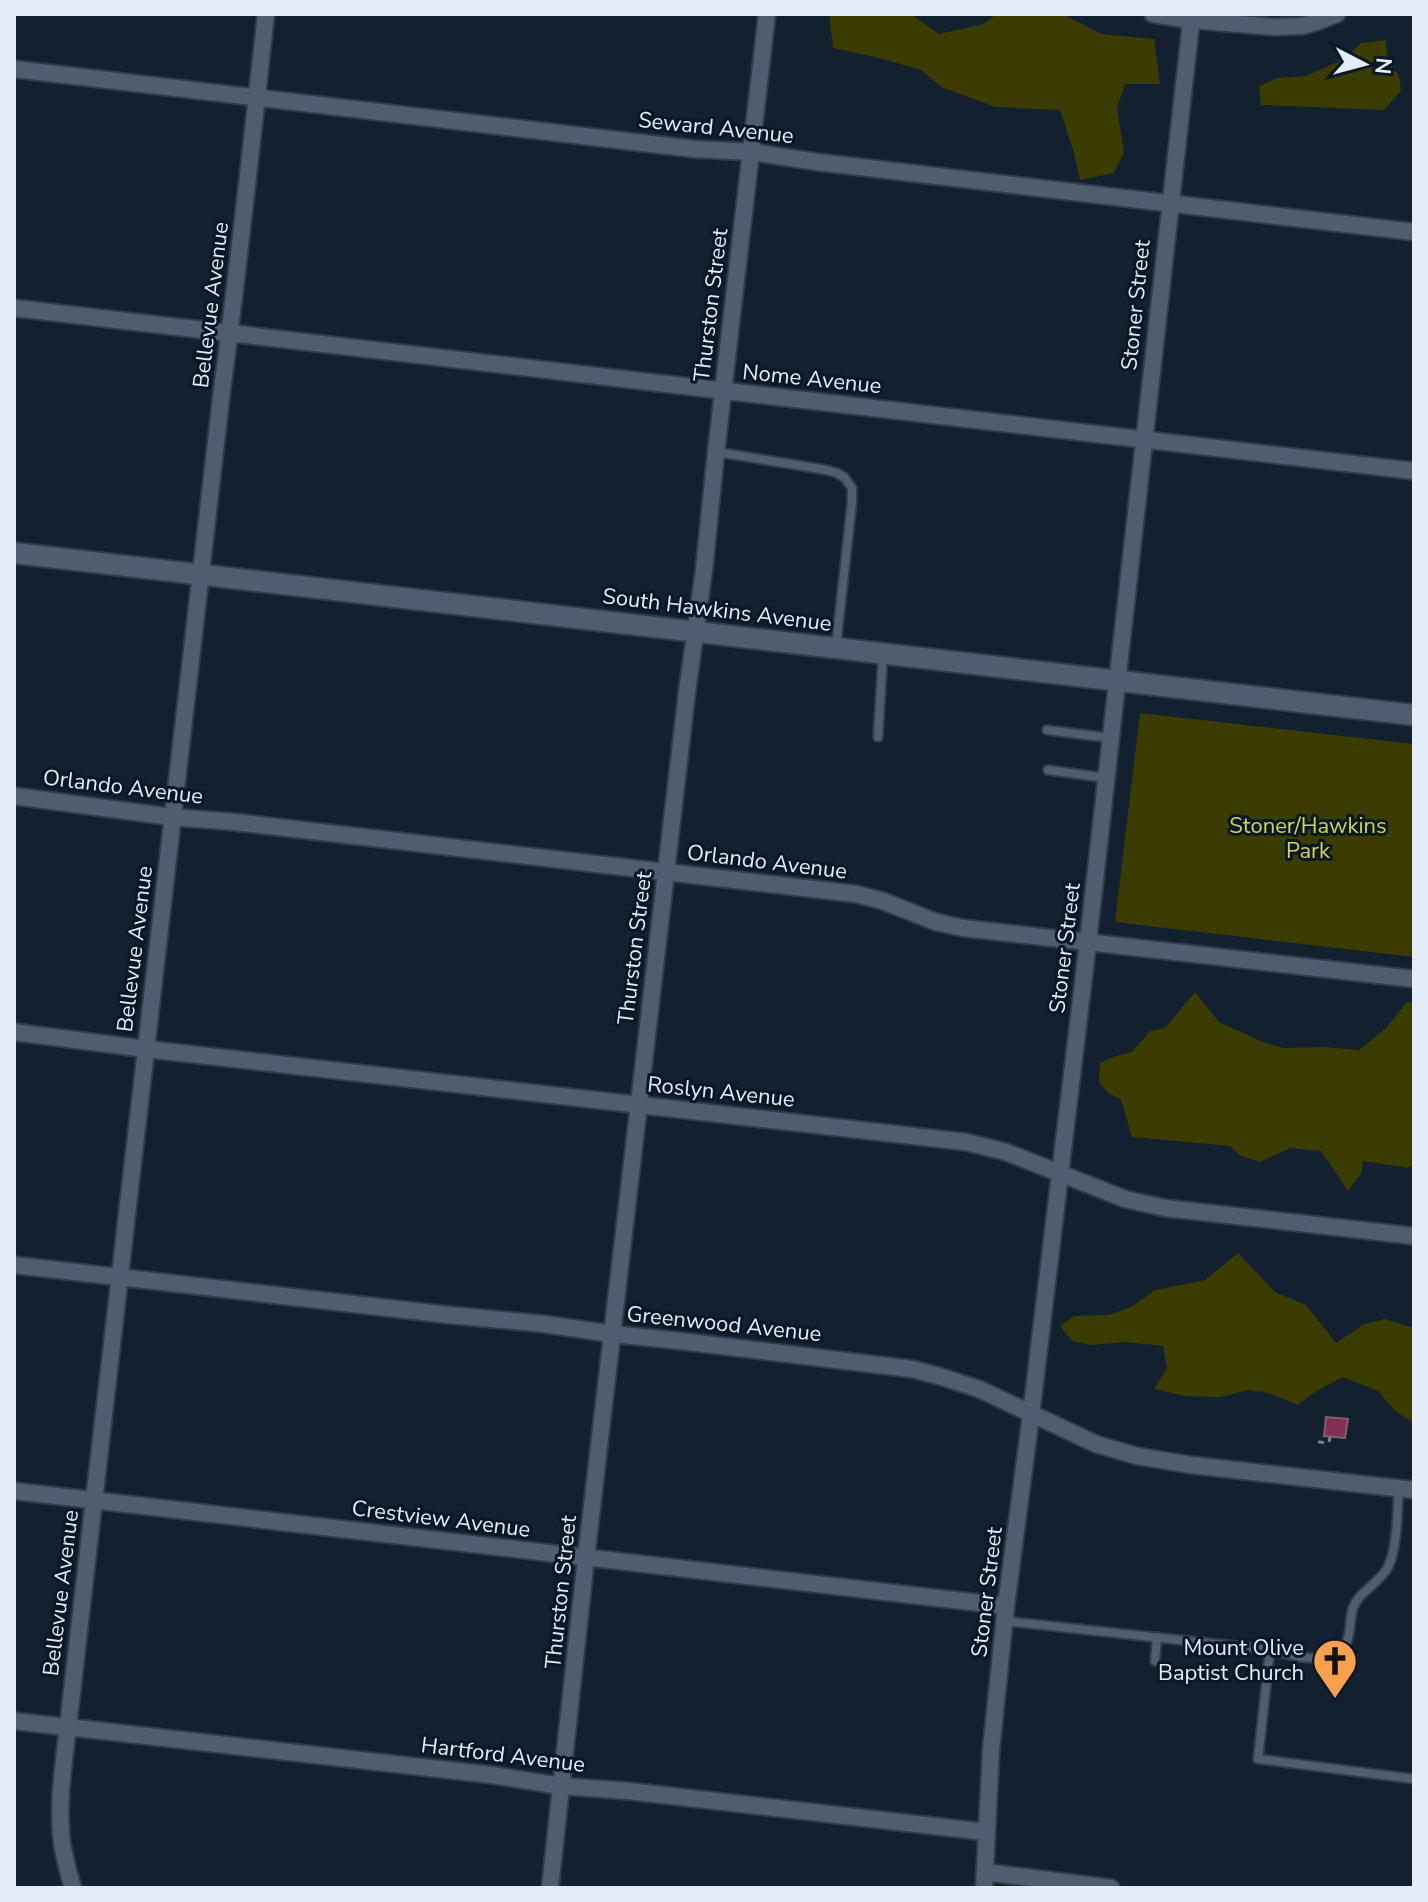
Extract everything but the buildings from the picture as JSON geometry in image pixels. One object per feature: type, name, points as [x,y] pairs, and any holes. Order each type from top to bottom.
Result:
[{"type":"street","name":"Bellevue Avenue","points":[[73,1888],[63,1849],[60,1807],[68,1726],[266,14]]},
{"type":"street","name":"Thurston Street","points":[[550,1888],[638,1105],[767,14]]},
{"type":"street","points":[[1153,14],[1288,27],[1337,14]]},
{"type":"street","name":"Stoner Street","points":[[985,1880],[991,1750],[1006,1614],[1088,942],[1191,17]]},
{"type":"street","name":"Seward Avenue","points":[[14,69],[694,149],[752,152],[1414,232]]},
{"type":"street","name":"Nome Avenue","points":[[14,308],[1414,471]]},
{"type":"street","name":"South Hawkins Avenue","points":[[14,553],[1414,715]]},
{"type":"street","name":"Orlando Avenue","points":[[14,796],[172,817],[856,894],[936,922],[963,928],[1414,979]]},
{"type":"street","name":"Roslyn Avenue","points":[[14,1032],[966,1142],[1006,1152],[1125,1199],[1165,1208],[1414,1236]]},
{"type":"street","name":"Greenwood Avenue","points":[[14,1265],[912,1369],[979,1389],[1096,1444],[1137,1456],[1406,1489]]},
{"type":"street","name":"Crestview Avenue","points":[[14,1491],[586,1558],[1006,1614]]},
{"type":"street","name":"Hartford Avenue","points":[[14,1721],[492,1775],[561,1786],[986,1832]]},
{"type":"street","points":[[985,1880],[1111,1888]]},
{"type":"lane","points":[[716,452],[827,470],[844,477],[852,488],[836,648]]},
{"type":"lane","points":[[878,737],[883,653]]},
{"type":"lane","points":[[1047,730],[1110,738]]},
{"type":"lane","points":[[1048,770],[1106,778]]},
{"type":"lane","points":[[1006,1614],[1305,1657],[1329,1656],[1341,1650],[1349,1639],[1354,1608],[1361,1595],[1388,1568],[1406,1489]]},
{"type":"lane","points":[[1155,1661],[1157,1637]]},
{"type":"lane","points":[[1270,1650],[1258,1759],[1414,1779]]},
{"type":"path","points":[[1318,1442],[1329,1443],[1330,1437]]},
{"type":"green space","points":[[829,14],[911,14],[939,34],[983,24],[997,14],[1063,14],[1101,34],[1154,39],[1160,84],[1125,84],[1117,108],[1124,152],[1114,173],[1080,180],[1060,110],[996,107],[943,88],[921,70],[833,48]]},
{"type":"green space","points":[[1386,40],[1387,60],[1399,76],[1401,91],[1384,110],[1261,105],[1259,86],[1277,78],[1306,76],[1344,59],[1361,43]]},
{"type":"green space","name":"Stoner/Hawkins Park","points":[[1140,713],[1414,744],[1414,957],[1115,922]]},
{"type":"green space","points":[[1195,992],[1219,1022],[1284,1048],[1359,1050],[1386,1028],[1407,1002],[1414,1002],[1414,1164],[1408,1168],[1363,1161],[1361,1174],[1348,1191],[1321,1151],[1290,1148],[1260,1162],[1241,1156],[1230,1146],[1132,1137],[1121,1100],[1108,1093],[1099,1082],[1100,1063],[1132,1052],[1150,1031],[1165,1028]]},
{"type":"green space","points":[[1238,1253],[1275,1292],[1306,1305],[1336,1343],[1364,1324],[1385,1319],[1414,1328],[1414,1423],[1395,1411],[1378,1391],[1342,1377],[1298,1405],[1268,1393],[1248,1390],[1221,1397],[1185,1396],[1154,1389],[1167,1368],[1163,1346],[1126,1342],[1091,1345],[1072,1341],[1060,1326],[1074,1316],[1108,1315],[1131,1307],[1155,1290],[1205,1280]]},
{"type":"place","name":"Mount Olive Baptist Church","points":[[1335,1700]]}]
